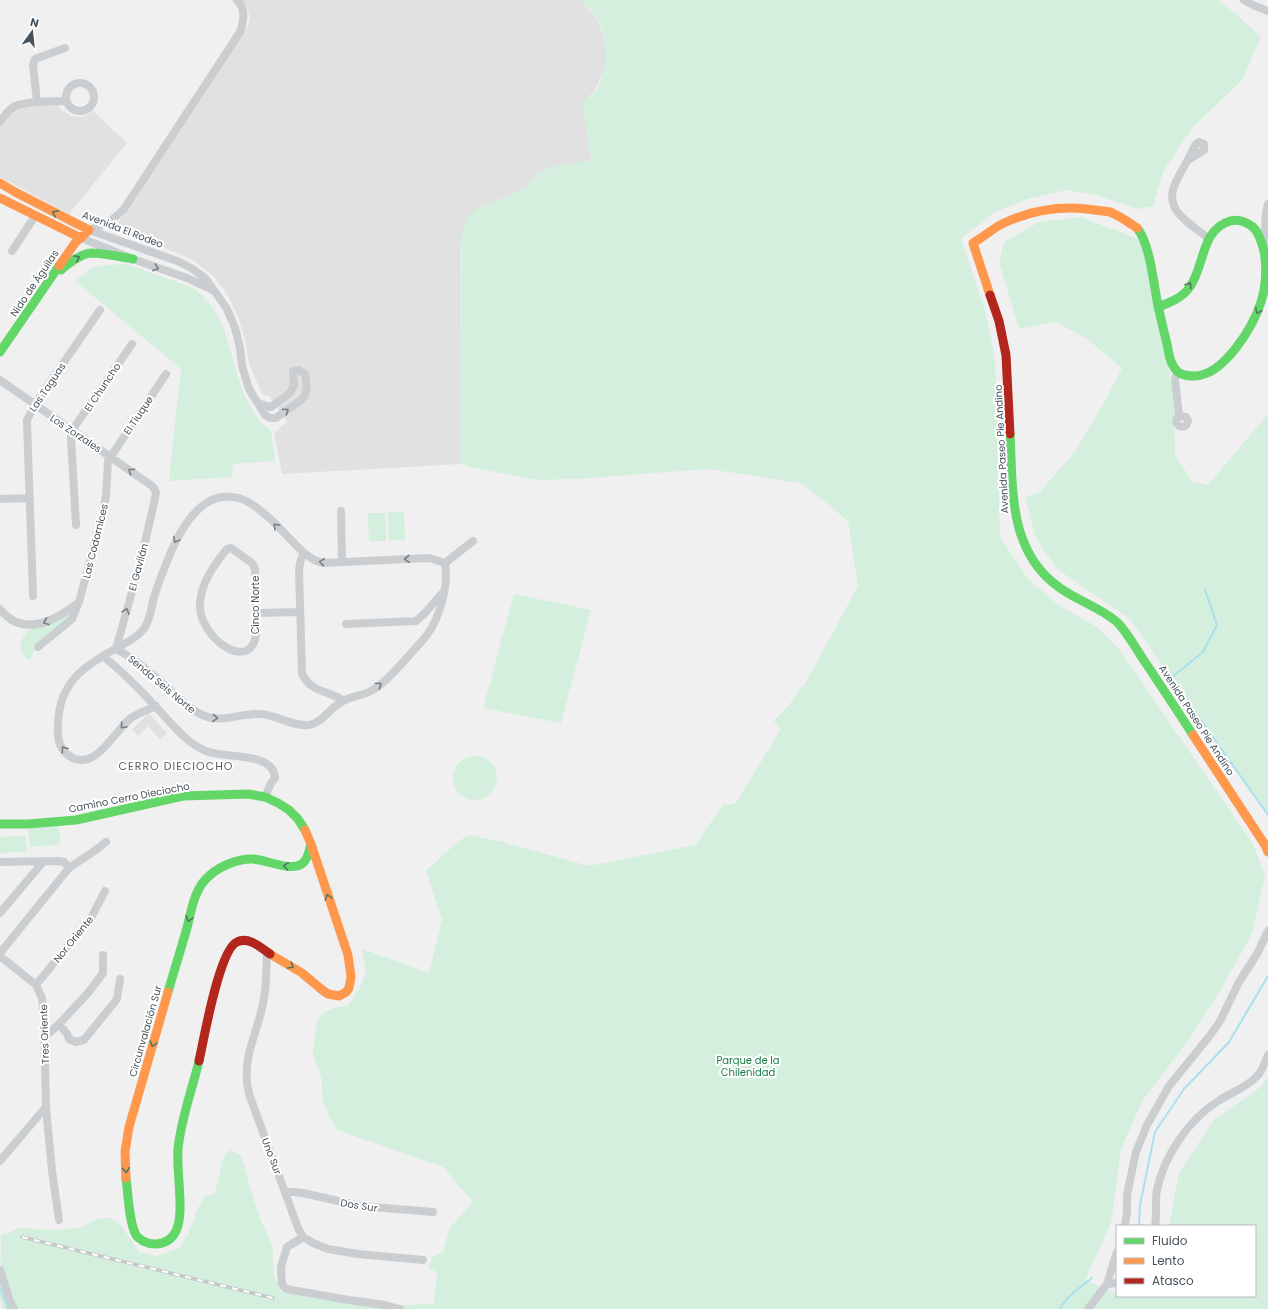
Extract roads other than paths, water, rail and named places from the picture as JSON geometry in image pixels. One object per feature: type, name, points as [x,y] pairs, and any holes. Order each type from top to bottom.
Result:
[{"type":"street","points":[[89,230],[112,221],[124,209],[240,32],[244,15],[237,0]]},
{"type":"street","points":[[1244,0],[1268,11]]},
{"type":"street","points":[[37,102],[33,65],[35,59],[65,48]]},
{"type":"street","points":[[0,122],[6,113],[16,106],[37,102],[66,101]]},
{"type":"street","points":[[1188,160],[1174,183],[1172,192],[1173,201],[1180,215],[1209,239]]},
{"type":"street","name":"Avenida El Rodeo","points":[[0,183],[89,230],[177,261],[193,269],[206,279],[221,300],[231,318],[238,338],[244,374],[249,389],[257,402],[266,416],[276,418],[305,395],[307,387],[305,374],[299,370],[293,371],[294,385],[290,393],[271,407],[266,407],[257,402]]},
{"type":"street","points":[[0,198],[81,238],[133,259],[187,278],[213,290]]},
{"type":"street","points":[[1264,246],[1255,229],[1245,222],[1237,220],[1228,221],[1218,227],[1209,239],[1189,287],[1179,297],[1158,307],[1170,360],[1177,372],[1192,377],[1208,373],[1222,363],[1239,343],[1254,318],[1263,297],[1265,285],[1266,268],[1264,227],[1268,204]]},
{"type":"street","name":"Avenida Paseo Pie Andino","points":[[1158,307],[1146,245],[1138,228],[1109,212],[1082,208],[1040,211],[1018,217],[1002,224],[973,243],[999,321],[1006,355],[1014,505],[1017,525],[1024,544],[1037,566],[1054,585],[1104,612],[1115,620],[1123,629],[1233,795],[1268,852]]},
{"type":"street","points":[[12,251],[35,216]]},
{"type":"street","points":[[106,224],[115,236],[129,244]]},
{"type":"street","points":[[1255,229],[1261,230],[1264,227]]},
{"type":"street","name":"Nido de Águilas","points":[[0,352],[67,253],[89,230]]},
{"type":"street","points":[[47,283],[70,262],[91,253],[133,259]]},
{"type":"street","points":[[187,278],[192,274],[193,269]]},
{"type":"street","name":"Las Taguas","points":[[33,596],[26,424],[34,404],[100,310]]},
{"type":"street","name":"El Chuncho","points":[[72,430],[132,344]]},
{"type":"street","points":[[1177,372],[1175,380],[1179,416]]},
{"type":"street","name":"El Tiuque","points":[[111,456],[166,374]]},
{"type":"street","name":"Los Zorzales","points":[[0,380],[152,486]]},
{"type":"street","points":[[72,430],[71,438],[76,525]]},
{"type":"street","name":"Las Codornices","points":[[38,647],[72,619],[79,602],[102,516],[106,496],[107,464],[111,456]]},
{"type":"street","name":"El Gavilán","points":[[116,649],[140,563],[152,512],[156,493],[156,490],[152,486]]},
{"type":"street","points":[[156,706],[131,718],[98,754],[85,760],[77,759],[68,755],[60,742],[58,722],[59,710],[62,698],[70,684],[83,669],[133,639],[145,628],[156,590],[175,541],[196,511],[208,501],[216,497],[223,496],[239,498],[248,502],[264,514],[304,553],[318,562],[429,558],[445,563]]},
{"type":"street","points":[[0,499],[29,498]]},
{"type":"street","points":[[341,510],[342,562]]},
{"type":"street","points":[[445,563],[473,541]]},
{"type":"street","name":"Cinco Norte","points":[[228,549],[234,549],[254,565],[256,614],[255,640],[251,647],[246,651],[238,651],[227,648],[214,638],[205,625],[200,609],[202,592],[210,574],[228,549]]},
{"type":"street","points":[[304,553],[299,569],[302,670],[306,681],[312,687],[343,700],[368,692],[386,679],[428,634],[441,605],[445,590],[447,574],[445,563]]},
{"type":"street","points":[[346,624],[416,621],[426,613],[445,590]]},
{"type":"street","points":[[0,609],[7,618],[22,623],[39,624],[58,617],[79,602]]},
{"type":"street","points":[[256,614],[300,612]]},
{"type":"street","name":"Senda Seis Norte","points":[[116,649],[139,663],[198,714],[212,718],[227,718],[258,714],[270,715],[299,725],[310,725],[321,720],[332,708],[343,700]]},
{"type":"street","points":[[103,656],[129,678],[156,706],[174,728],[190,741],[206,751],[220,755],[263,761],[268,764],[275,772],[275,778],[271,783],[265,797]]},
{"type":"street","name":"Camino Cerro Dieciocho","points":[[0,824],[28,824],[76,820],[184,796],[248,794],[265,797],[278,803],[294,814],[304,828],[311,844]]},
{"type":"street","points":[[36,985],[0,955],[69,868],[106,842]]},
{"type":"street","name":"Circunvalación Sur","points":[[311,844],[349,961],[351,976],[349,986],[346,991],[339,995],[326,993],[303,973],[254,944],[240,941],[234,943],[229,948],[225,956],[214,995],[178,1147],[177,1170],[180,1217],[178,1228],[173,1236],[165,1243],[154,1245],[144,1241],[136,1235],[132,1223],[126,1165],[127,1138],[195,899],[204,881],[218,870],[231,863],[242,860],[257,859],[282,866],[293,867],[305,860],[311,844]]},
{"type":"street","points":[[0,862],[59,861],[64,862],[69,868]]},
{"type":"street","points":[[0,913],[43,862]]},
{"type":"street","name":"Nor Oriente","points":[[36,985],[92,916],[105,891]]},
{"type":"street","points":[[1125,1225],[1127,1195],[1136,1152],[1147,1125],[1169,1086],[1219,1024],[1239,982],[1257,954],[1268,931]]},
{"type":"street","name":"Uno Sur","points":[[267,952],[264,998],[247,1062],[247,1082],[249,1094],[298,1228],[303,1237]]},
{"type":"street","points":[[44,1038],[88,993],[103,973],[103,955]]},
{"type":"street","points":[[59,1024],[69,1039],[76,1042],[84,1040],[117,999],[120,980]]},
{"type":"street","name":"Tres Oriente","points":[[36,985],[42,998],[44,1018],[46,1107],[52,1171],[59,1220]]},
{"type":"street","points":[[1155,1225],[1157,1191],[1164,1167],[1176,1146],[1191,1126],[1208,1109],[1218,1101],[1243,1088],[1259,1074],[1268,1055]]},
{"type":"street","points":[[0,1161],[46,1107]]},
{"type":"street","name":"Dos Sur","points":[[286,1192],[304,1193],[360,1206],[433,1212]]},
{"type":"street","points":[[400,1309],[385,1305],[286,1289],[282,1284],[281,1267],[287,1247],[303,1237],[328,1249],[358,1254],[423,1260]]},
{"type":"street","points":[[1088,1309],[1107,1284],[1116,1255]]},
{"type":"street","points":[[0,1270],[14,1309]]},
{"type":"street","points":[[1107,1284],[1116,1283]]},
{"type":"waterway","points":[[1205,590],[1217,625],[1203,652],[1171,678],[1268,815]]},
{"type":"waterway","points":[[1139,1225],[1140,1205],[1155,1132],[1184,1089],[1229,1042],[1268,976]]},
{"type":"waterway","points":[[1060,1309],[1070,1296],[1092,1278]]},
{"type":"waterway","points":[[0,1288],[8,1309]]},
{"type":"railway","points":[[22,1237],[273,1298]]},
{"type":"district","name":"CERRO DIECIOCHO","points":[[176,766]]},
{"type":"park label","name":"Parque de la Chilenidad","points":[[748,1066]]}]
